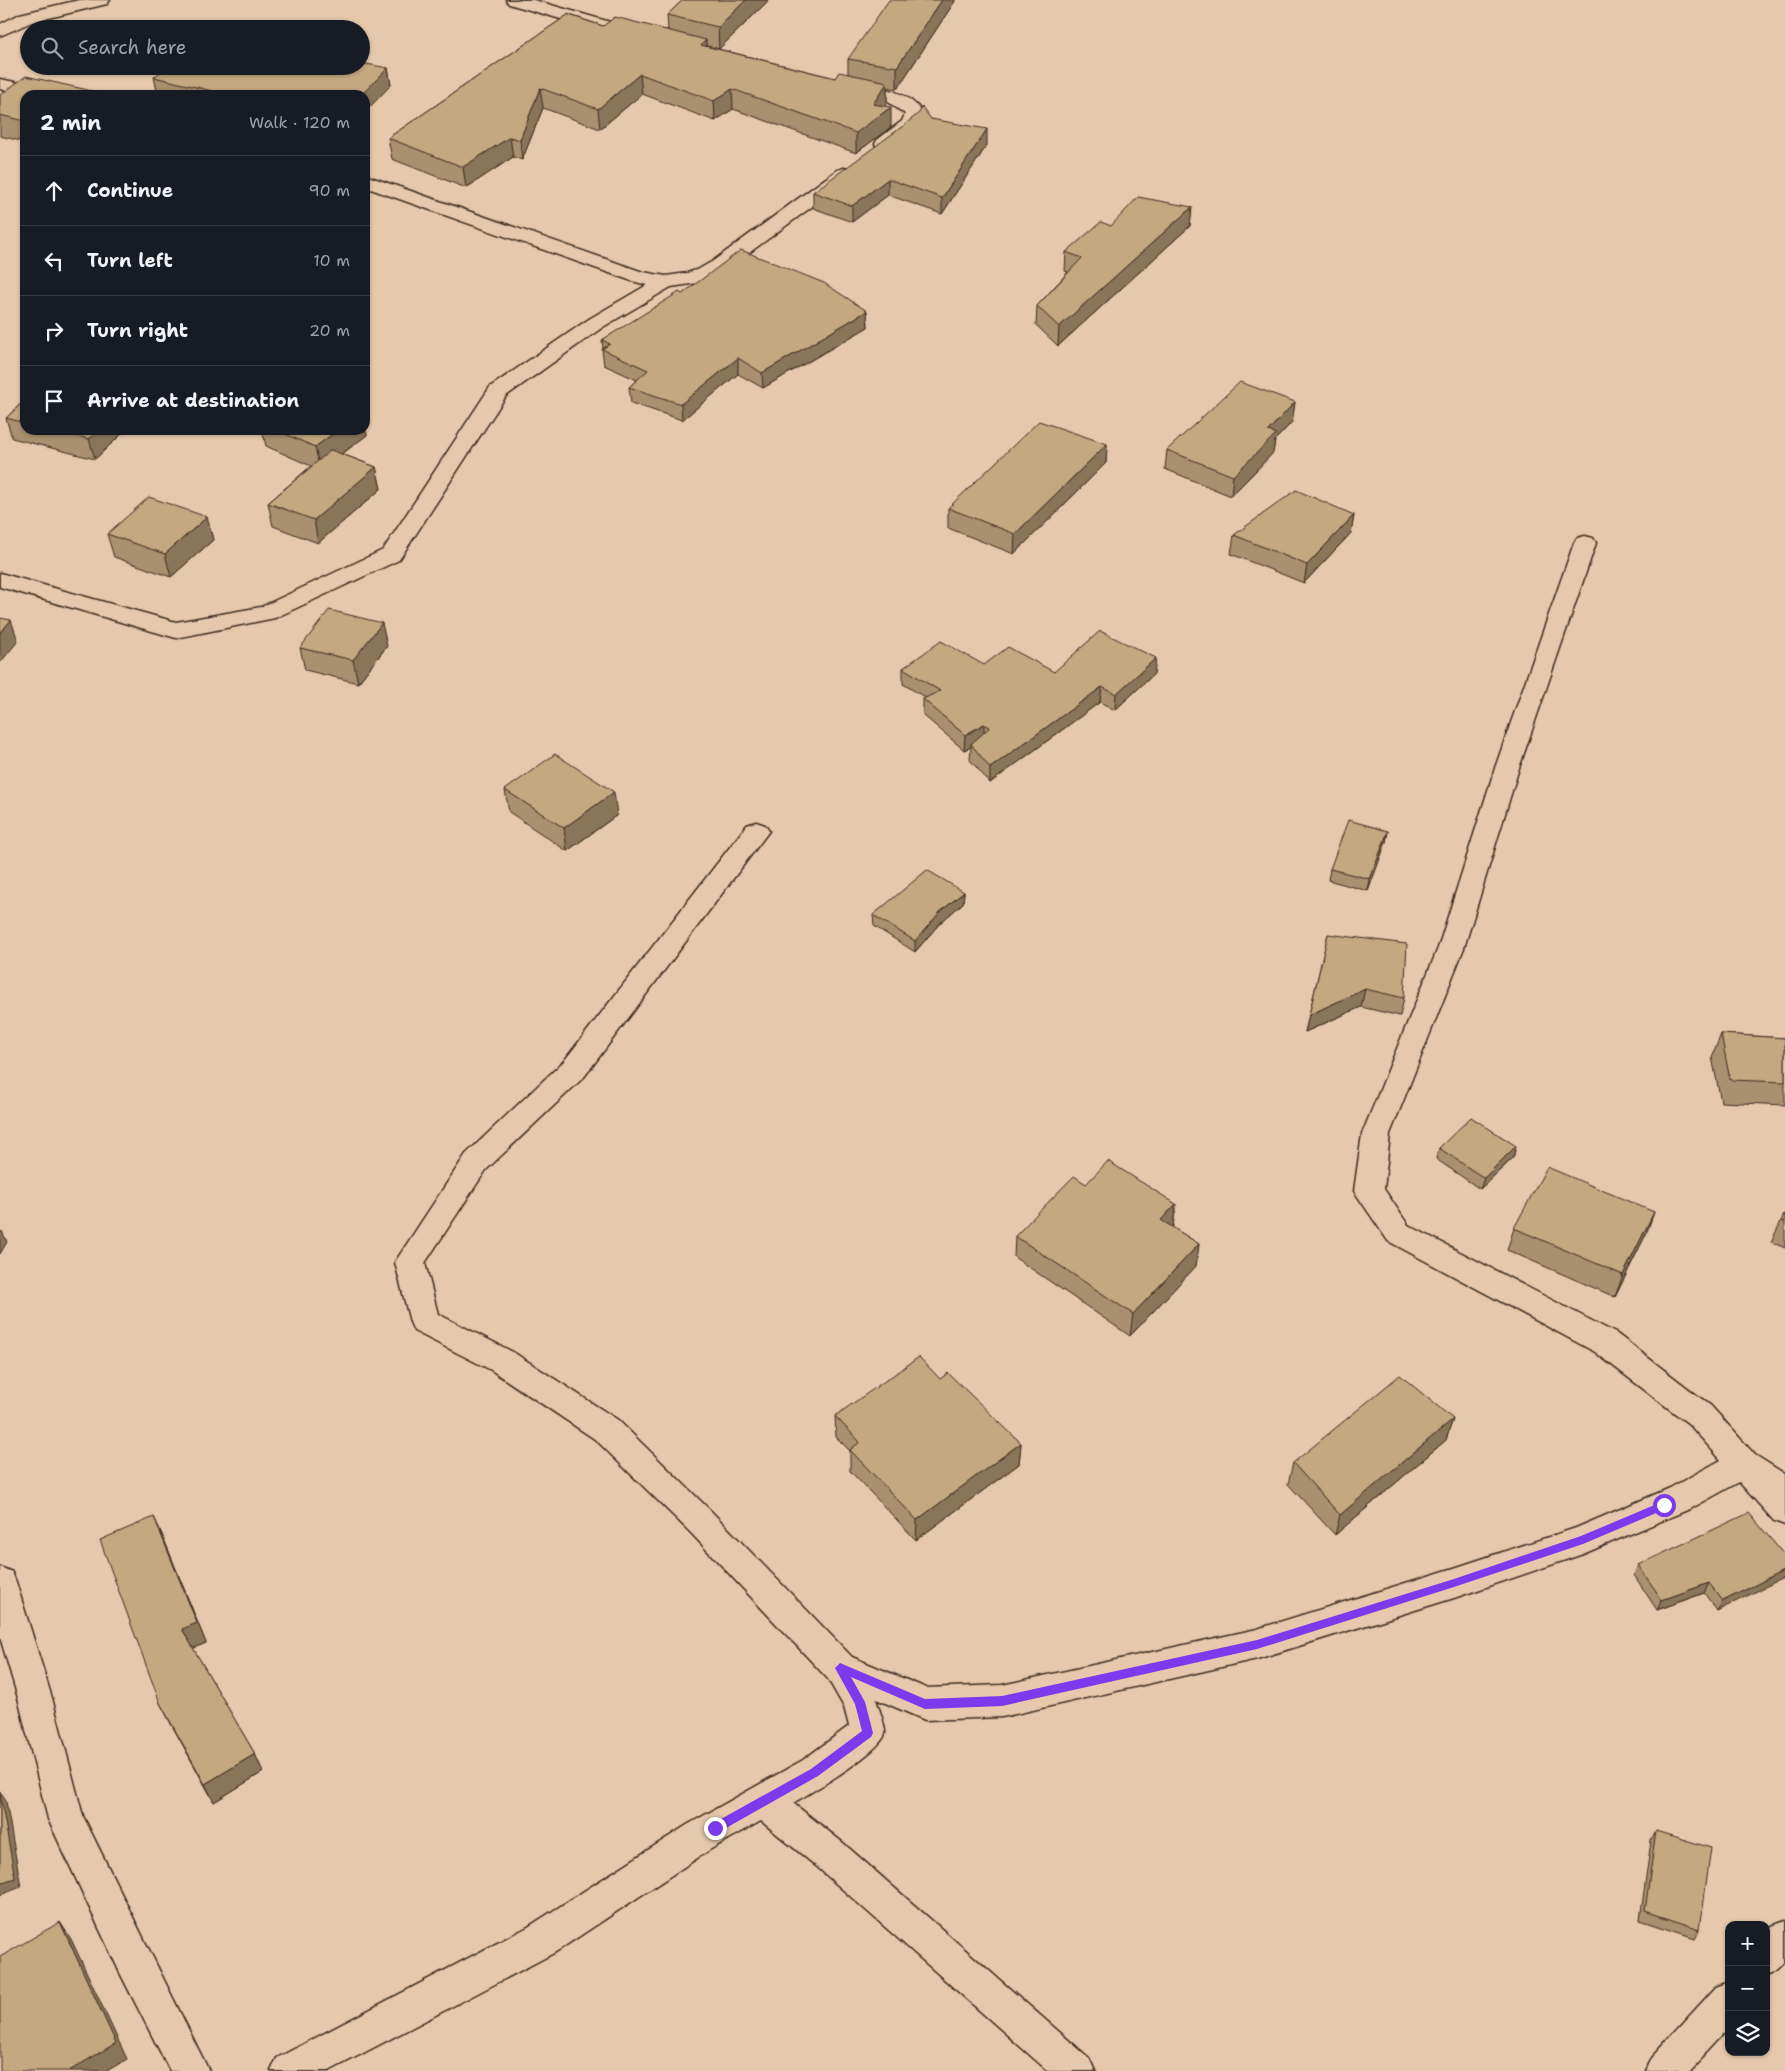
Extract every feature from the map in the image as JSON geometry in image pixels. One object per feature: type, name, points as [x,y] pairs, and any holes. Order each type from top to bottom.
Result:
[{"type":"street","points":[[22,20],[102,0]]},
{"type":"street","points":[[515,0],[660,42]]},
{"type":"street","points":[[0,31],[20,21]]},
{"type":"street","points":[[0,84],[29,90]]},
{"type":"street","points":[[832,84],[889,94],[907,104],[914,113],[910,123],[871,154]]},
{"type":"street","points":[[370,183],[639,277],[666,282],[691,278],[720,265],[855,165]]},
{"type":"street","points":[[0,580],[176,630],[266,613],[391,555],[498,392],[596,322],[666,282]]},
{"type":"street","points":[[1585,543],[1507,768],[1451,948],[1376,1134],[1369,1191],[1398,1233],[1606,1343],[1700,1415],[1785,1511]]},
{"type":"street","points":[[290,2071],[541,1940],[699,1837],[815,1772],[868,1733],[860,1702],[840,1668],[701,1522],[607,1430],[502,1361],[425,1322],[410,1262],[476,1162],[574,1069],[756,831]]},
{"type":"street","points":[[1743,1464],[1785,1492]]},
{"type":"street","points":[[840,1668],[925,1704],[1002,1701],[1257,1644],[1454,1583],[1583,1540],[1681,1498],[1743,1464]]},
{"type":"street","points":[[0,1582],[35,1698],[66,1819],[134,1962],[190,2071]]},
{"type":"street","points":[[764,1801],[829,1854],[1076,2071]]},
{"type":"street","points":[[1770,1954],[1785,1939]]},
{"type":"street","points":[[1664,2071],[1725,2004]]},
{"type":"building","points":[[683,0],[746,0],[718,27],[667,15]]},
{"type":"building","points":[[889,0],[942,0],[897,67],[848,59]]},
{"type":"building","points":[[569,14],[603,26],[615,17],[706,40],[701,45],[835,78],[839,72],[883,81],[887,83],[873,104],[891,107],[856,133],[732,89],[714,101],[640,74],[598,109],[540,88],[520,140],[510,137],[463,167],[388,138]]},
{"type":"building","points":[[370,65],[388,68],[366,90],[208,90],[154,77],[157,75],[370,75]]},
{"type":"building","points":[[26,76],[88,90],[20,90],[20,120],[0,115],[0,95]]},
{"type":"building","points":[[922,107],[931,119],[987,129],[942,198],[888,179],[852,206],[813,192],[903,126],[919,113]]},
{"type":"building","points":[[1138,197],[1192,207],[1059,327],[1037,306],[1082,258],[1066,252],[1101,222],[1111,226]]},
{"type":"building","points":[[741,250],[824,283],[867,311],[762,373],[738,358],[681,404],[629,387],[648,370],[602,349],[610,344],[602,340],[679,292],[682,294]]},
{"type":"building","points":[[1240,382],[1295,402],[1268,431],[1276,434],[1233,476],[1167,450]]},
{"type":"building","points":[[20,405],[20,422],[6,418]]},
{"type":"building","points":[[1039,421],[1107,444],[1015,534],[948,508]]},
{"type":"building","points":[[73,435],[93,435],[89,439]]},
{"type":"building","points":[[287,435],[331,435],[315,447]]},
{"type":"building","points":[[331,450],[376,467],[314,520],[268,503]]},
{"type":"building","points":[[1296,490],[1354,515],[1307,565],[1234,535]]},
{"type":"building","points":[[149,497],[207,517],[165,554],[107,534]]},
{"type":"building","points":[[329,610],[382,623],[353,660],[300,648]]},
{"type":"building","points":[[0,618],[11,620],[0,633]]},
{"type":"building","points":[[1100,631],[1156,658],[1116,694],[1102,687],[990,768],[971,744],[990,727],[984,724],[965,735],[923,699],[940,691],[903,668],[941,641],[984,665],[1008,647],[1054,672]]},
{"type":"building","points":[[555,754],[614,792],[564,828],[505,790]]},
{"type":"building","points":[[1348,820],[1388,831],[1370,879],[1330,869]]},
{"type":"building","points":[[927,870],[964,892],[940,912],[915,941],[873,915]]},
{"type":"building","points":[[1328,934],[1407,944],[1404,998],[1365,989],[1309,1015]]},
{"type":"building","points":[[1721,1034],[1785,1038],[1785,1082],[1730,1080]]},
{"type":"building","points":[[1471,1117],[1516,1146],[1484,1178],[1439,1148]]},
{"type":"building","points":[[1108,1161],[1176,1204],[1161,1220],[1199,1244],[1133,1314],[1015,1236],[1074,1176],[1086,1184]]},
{"type":"building","points":[[1547,1167],[1654,1212],[1623,1275],[1514,1228]]},
{"type":"building","points":[[1785,1213],[1785,1222],[1781,1221]]},
{"type":"building","points":[[919,1357],[940,1379],[948,1373],[1021,1443],[917,1520],[850,1450],[860,1442],[835,1416]]},
{"type":"building","points":[[1400,1375],[1453,1419],[1340,1515],[1293,1463]]},
{"type":"building","points":[[1749,1513],[1785,1556],[1785,1570],[1723,1601],[1709,1583],[1662,1600],[1638,1565]]},
{"type":"building","points":[[154,1517],[197,1623],[182,1629],[255,1754],[205,1784],[160,1703],[100,1540]]},
{"type":"building","points":[[0,1794],[15,1878],[0,1883]]},
{"type":"building","points":[[1656,1831],[1711,1848],[1700,1929],[1645,1911]]},
{"type":"building","points":[[60,1922],[116,2043],[69,2071],[0,2071],[0,1957]]},
{"type":"route","points":[[715,1828],[815,1772],[868,1733],[860,1702],[840,1668],[925,1704],[1002,1701],[1257,1644],[1454,1583],[1583,1540],[1664,1505]]}]
